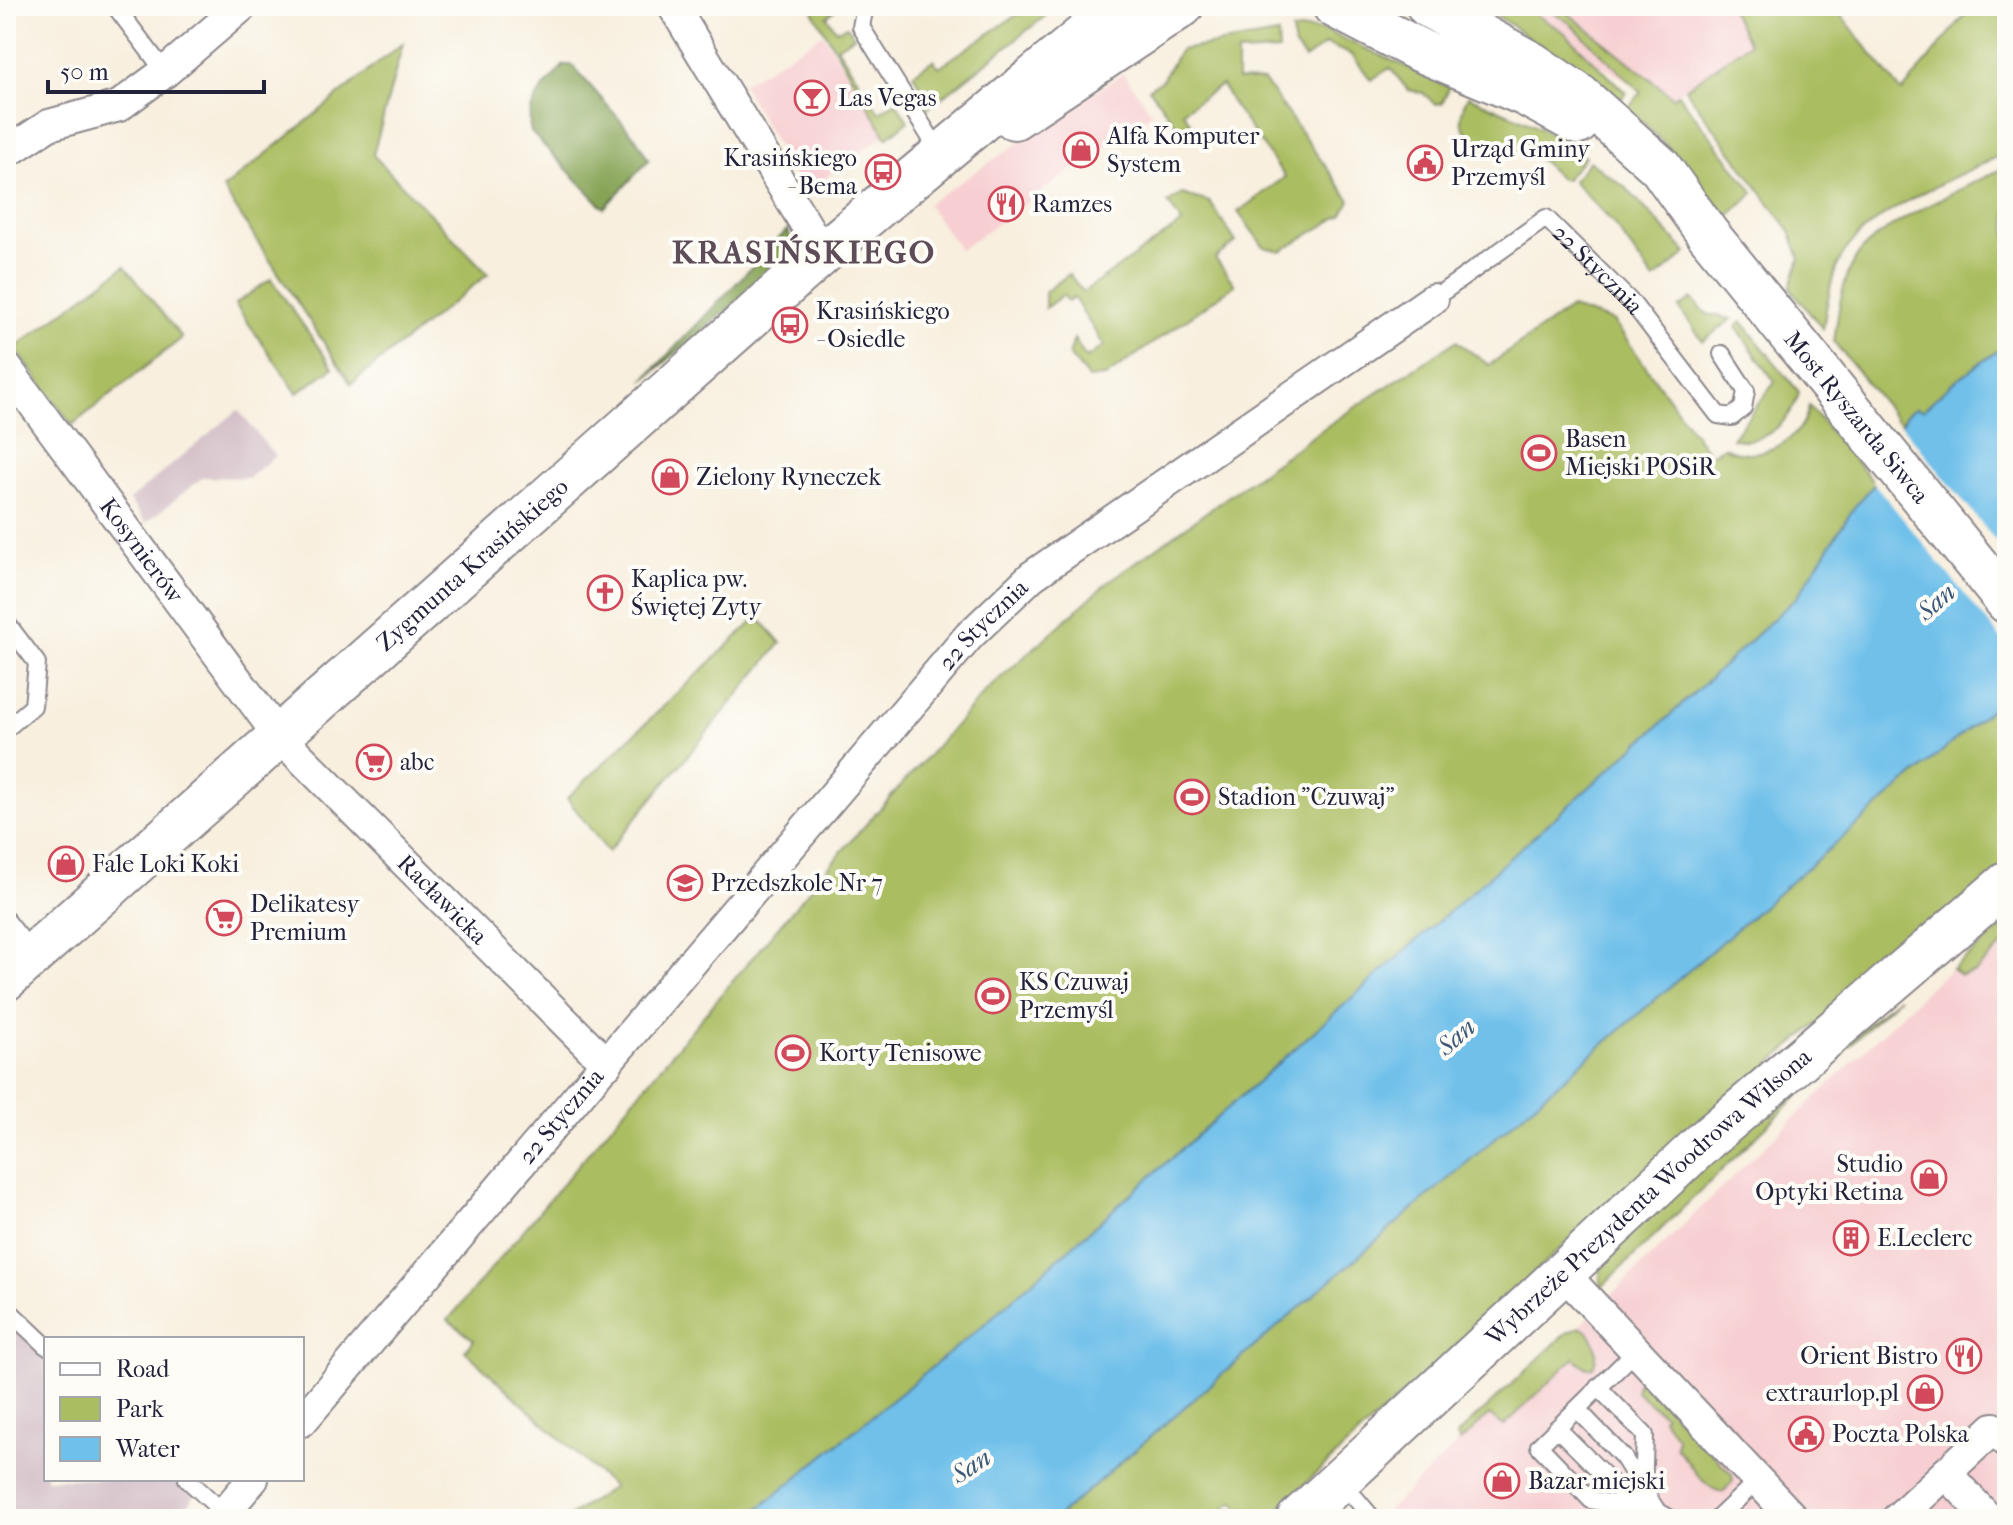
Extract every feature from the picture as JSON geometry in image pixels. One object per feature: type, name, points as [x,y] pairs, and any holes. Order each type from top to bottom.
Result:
[{"type":"street","points":[[6,153],[49,125],[119,106],[165,72],[242,6]]},
{"type":"street","points":[[673,6],[823,253]]},
{"type":"street","name":"Zygmunta Krasińskiego","points":[[19,966],[823,253],[942,157],[1042,67],[1119,6]]},
{"type":"street","name":"Zygmunta Krasińskiego","points":[[942,157],[1039,105],[1182,6]]},
{"type":"street","points":[[1334,6],[1419,50],[1572,118],[1610,146],[1707,233]]},
{"type":"street","points":[[1428,6],[1533,64],[1610,119],[1660,167],[1707,233]]},
{"type":"street","name":"Most Ryszarda Siwca","points":[[1707,233],[2007,602]]},
{"type":"street","name":"22 Stycznia","points":[[304,1419],[969,636],[1032,576],[1433,299]]},
{"type":"street","name":"Kosynierów","points":[[6,367],[278,735]]},
{"type":"street","name":"Racławicka","points":[[278,735],[607,1064]]},
{"type":"street","name":"Wybrzeże Prezydenta Woodrowa Wilsona","points":[[1298,1519],[1707,1139],[2007,883]]},
{"type":"street","points":[[1563,1273],[1634,1353],[1794,1519]]},
{"type":"street","points":[[1897,1519],[1946,1473],[2003,1428]]},
{"type":"street","points":[[1946,1473],[1989,1519]]},
{"type":"street","points":[[221,1516],[251,1481]]},
{"type":"lane","points":[[115,6],[165,72]]},
{"type":"lane","points":[[865,6],[861,27],[942,157]]},
{"type":"lane","name":"22 Stycznia","points":[[1433,299],[1546,218],[1633,304],[1718,415],[1732,417],[1743,408],[1746,391],[1722,354]]},
{"type":"lane","points":[[6,622],[37,663],[33,706],[6,729]]},
{"type":"lane","points":[[6,920],[19,966]]},
{"type":"lane","points":[[6,1308],[44,1344]]},
{"type":"lane","points":[[1634,1353],[1539,1446],[1591,1500],[1640,1501]]},
{"type":"lane","points":[[1598,1387],[1645,1435],[1640,1501]]},
{"type":"lane","points":[[1577,1409],[1623,1457],[1640,1501]]},
{"type":"lane","points":[[1557,1428],[1640,1501],[1664,1515]]},
{"type":"lane","points":[[189,1481],[221,1516]]},
{"type":"lane","points":[[1341,1481],[1373,1519]]},
{"type":"lane","points":[[1717,1519],[1757,1481]]},
{"type":"shaded area","points":[[1476,6],[1729,6],[1756,45],[1664,101],[1556,41],[1478,11]]},
{"type":"shaded area","points":[[823,34],[885,135],[804,193],[742,84]]},
{"type":"shaded area","points":[[1123,73],[1152,113],[960,250],[927,204]]},
{"type":"shaded area","points":[[238,410],[275,456],[249,478],[203,477],[146,523],[129,500]]},
{"type":"shaded area","points":[[2007,926],[2007,1519],[1379,1519],[1935,982]]},
{"type":"shaded area","points":[[6,1308],[44,1344],[44,1481],[189,1481],[199,1490],[177,1519],[6,1519]]},
{"type":"green space","points":[[810,6],[839,6],[827,17],[836,30],[847,26],[854,36],[837,47],[879,112],[896,102],[908,121],[887,138]]},
{"type":"green space","points":[[1030,6],[1058,6],[926,110],[921,103],[927,97],[913,74],[933,60],[939,67]]},
{"type":"green space","points":[[1522,6],[1564,32],[1626,93],[1619,101],[1485,7]]},
{"type":"green space","points":[[1543,6],[1559,6],[1673,97],[1678,94],[1754,193],[1728,217],[1666,145],[1628,108],[1641,92],[1571,24]]},
{"type":"green space","points":[[1729,6],[1834,6],[1902,92],[1972,6],[2007,6],[2007,152],[1896,208],[1858,237],[1845,252],[1836,270],[1823,329],[1790,288],[1800,258],[1790,231],[1685,89],[1749,43]]},
{"type":"green space","points":[[1292,31],[1326,31],[1450,86],[1442,103],[1435,104],[1423,93],[1408,90],[1390,68],[1371,80],[1352,55],[1326,44],[1305,59],[1295,47]]},
{"type":"green space","points":[[1278,34],[1279,51],[1237,53],[1237,80],[1264,81],[1350,200],[1343,214],[1281,251],[1264,247],[1238,212],[1285,177],[1222,85],[1183,111],[1194,129],[1184,136],[1149,88],[1162,80],[1180,50]]},
{"type":"green space","points":[[403,43],[373,155],[488,274],[351,384],[223,189]]},
{"type":"green space","points":[[564,65],[572,65],[636,138],[649,160],[604,208],[531,132],[529,122],[533,104]]},
{"type":"green space","points":[[1468,96],[1537,126],[1585,156],[1566,179],[1561,179],[1531,151],[1515,152],[1500,146],[1486,156],[1462,122],[1463,106]]},
{"type":"green space","points":[[1589,161],[1626,188],[1687,253],[1654,280],[1612,222],[1573,181]]},
{"type":"green space","points":[[2007,166],[2007,344],[1951,384],[1923,411],[1907,413],[1900,424],[1834,342],[1841,298],[1851,267],[1867,245],[1903,220]]},
{"type":"green space","points":[[1182,194],[1210,202],[1236,242],[1215,258],[1235,285],[1105,377],[1088,378],[1069,355],[1074,339],[1086,358],[1104,346],[1074,298],[1068,302],[1063,295],[1045,308],[1045,292],[1069,274],[1083,292],[1182,223],[1168,203]]},
{"type":"green space","points":[[788,229],[792,245],[784,262],[643,381]]},
{"type":"green space","points":[[125,266],[182,338],[72,425],[15,348]]},
{"type":"green space","points":[[271,279],[333,368],[297,393],[235,304]]},
{"type":"green space","points":[[1692,299],[1707,314],[1732,319],[1703,341],[1679,308]]},
{"type":"green space","name":"KS Czuwaj Przemyśl","points":[[1571,308],[1613,321],[1710,455],[1724,447],[1750,453],[1776,447],[1798,430],[1809,406],[1875,484],[1855,506],[1797,597],[1664,721],[980,1328],[746,1519],[565,1519],[613,1487],[465,1351],[474,1340],[448,1320],[842,851],[987,690],[1108,582],[1327,426],[1456,341],[1489,365]]},
{"type":"green space","points":[[1742,322],[1799,392],[1790,412],[1775,429],[1755,439],[1744,440],[1732,438],[1775,382],[1736,327]]},
{"type":"green space","points":[[758,617],[781,643],[608,852],[567,798]]},
{"type":"green space","points":[[2007,695],[2007,864],[1671,1147],[1267,1519],[1253,1514],[1246,1519],[1235,1501],[1225,1507],[1232,1519],[1055,1519]]},
{"type":"green space","points":[[2007,924],[2007,941],[1975,972],[1960,975],[1952,969]]},
{"type":"green space","points":[[1899,997],[1600,1289],[1600,1270],[1620,1244],[1780,1098]]},
{"type":"green space","points":[[1579,1327],[1589,1333],[1595,1344],[1593,1367],[1587,1368],[1574,1358],[1504,1426],[1489,1415],[1460,1442],[1456,1436],[1566,1333]]},
{"type":"green space","points":[[1642,1382],[1732,1474],[1733,1481],[1723,1492],[1703,1481],[1676,1447],[1677,1437],[1662,1418],[1664,1415],[1636,1391],[1637,1383]]},
{"type":"water","name":"San","points":[[2007,344],[2007,695],[1055,1519],[746,1519],[980,1328],[1664,721],[1797,597],[1855,506],[1875,484],[1907,413],[1916,408],[1923,410],[1951,384]]},
{"type":"pier","points":[[1898,421],[2007,555],[2007,646],[1872,481]]},
{"type":"place","name":"Las Vegas","points":[[812,98]]},
{"type":"place","name":"Alfa Komputer System","points":[[1081,150]]},
{"type":"place","name":"Urząd Gminy Przemyśl","points":[[1425,163]]},
{"type":"place","name":"Krasińskiego - Bema","points":[[883,172]]},
{"type":"place","name":"Ramzes","points":[[1006,204]]},
{"type":"place","name":"Krasińskiego - Osiedle","points":[[790,325]]},
{"type":"place","name":"Basen Miejski POSiR","points":[[1539,453]]},
{"type":"place","name":"Zielony Ryneczek","points":[[670,477]]},
{"type":"place","name":"Kaplica pw. Świętej Zyty","points":[[605,593]]},
{"type":"place","name":"abc","points":[[374,762]]},
{"type":"place","name":"Stadion \"Czuwaj\"","points":[[1192,797]]},
{"type":"place","name":"Fale Loki Koki","points":[[66,864]]},
{"type":"place","name":"Przedszkole Nr 7","points":[[685,883]]},
{"type":"place","name":"Delikatesy Premium","points":[[224,918]]},
{"type":"place","name":"KS Czuwaj Przemyśl","points":[[993,996]]},
{"type":"place","name":"Korty Tenisowe","points":[[793,1053]]},
{"type":"place","name":"Studio Optyki Retina","points":[[1929,1178]]},
{"type":"place","name":"E.Leclerc","points":[[1851,1238]]},
{"type":"place","name":"Orient Bistro","points":[[1964,1356]]},
{"type":"place","name":"extraurlop.pl","points":[[1925,1393]]},
{"type":"place","name":"Poczta Polska","points":[[1806,1434]]},
{"type":"place","name":"Bazar miejski","points":[[1502,1481]]},
{"type":"district","name":"KRASIŃSKIEGO","points":[[804,252]]}]
